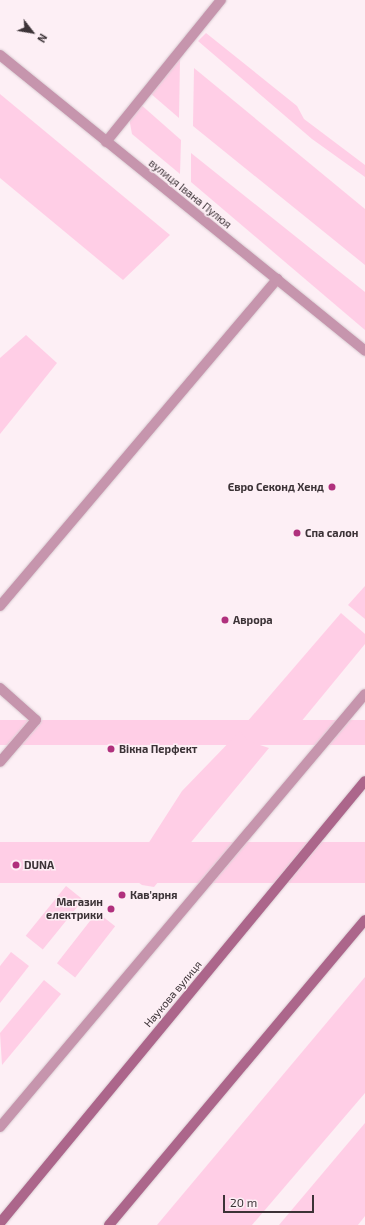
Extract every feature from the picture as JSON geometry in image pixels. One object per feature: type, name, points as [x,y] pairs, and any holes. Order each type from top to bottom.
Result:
[{"type":"main road","name":"Наукова вулиця","points":[[0,1223],[365,781]]},
{"type":"main road","points":[[109,1225],[365,920]]},
{"type":"street","points":[[106,142],[220,0]]},
{"type":"street","name":"вулиця Івана Пулюя","points":[[0,55],[365,351]]},
{"type":"street","points":[[0,606],[277,280]]},
{"type":"street","points":[[0,688],[36,720],[0,762]]},
{"type":"street","points":[[0,1127],[365,694]]},
{"type":"shaded area","points":[[206,33],[297,106],[304,119],[365,165],[365,177],[312,139],[198,41]]},
{"type":"shaded area","points":[[180,59],[179,118],[150,93]]},
{"type":"shaded area","points":[[194,68],[365,209],[365,265],[193,126]]},
{"type":"shaded area","points":[[0,94],[170,235],[123,280],[0,178]]},
{"type":"shaded area","points":[[139,103],[181,140],[180,174],[132,134],[129,118]]},
{"type":"shaded area","points":[[191,153],[365,292],[365,330],[191,182]]},
{"type":"shaded area","points":[[26,335],[57,363],[0,434],[0,358]]},
{"type":"shaded area","points":[[365,586],[365,619],[348,605]]},
{"type":"shaded area","points":[[341,613],[365,634],[365,644],[291,734],[254,730],[247,722]]},
{"type":"shaded area","points":[[0,720],[365,720],[365,745],[0,745]]},
{"type":"shaded area","points":[[240,731],[248,741],[269,748],[154,887],[142,885],[128,875],[182,791]]},
{"type":"shaded area","points":[[0,842],[365,842],[365,883],[0,883]]},
{"type":"shaded area","points":[[66,886],[83,900],[43,950],[26,936]]},
{"type":"shaded area","points":[[97,912],[115,926],[75,977],[57,963]]},
{"type":"shaded area","points":[[11,952],[29,966],[0,1003],[0,966]]},
{"type":"shaded area","points":[[365,977],[365,1093],[252,1225],[157,1225]]},
{"type":"shaded area","points":[[44,980],[61,994],[2,1065],[0,1033]]},
{"type":"shaded area","points":[[365,1123],[365,1216],[358,1225],[279,1225]]},
{"type":"place","name":"Євро Секонд Хенд","points":[[332,487]]},
{"type":"place","name":"Спа салон","points":[[297,533]]},
{"type":"place","name":"Аврора","points":[[225,620]]},
{"type":"place","name":"Вікна Перфект","points":[[111,749]]},
{"type":"place","name":"DUNA","points":[[16,865]]},
{"type":"place","name":"Кав'ярня","points":[[122,895]]},
{"type":"place","name":"Магазин електрики","points":[[111,909]]}]
